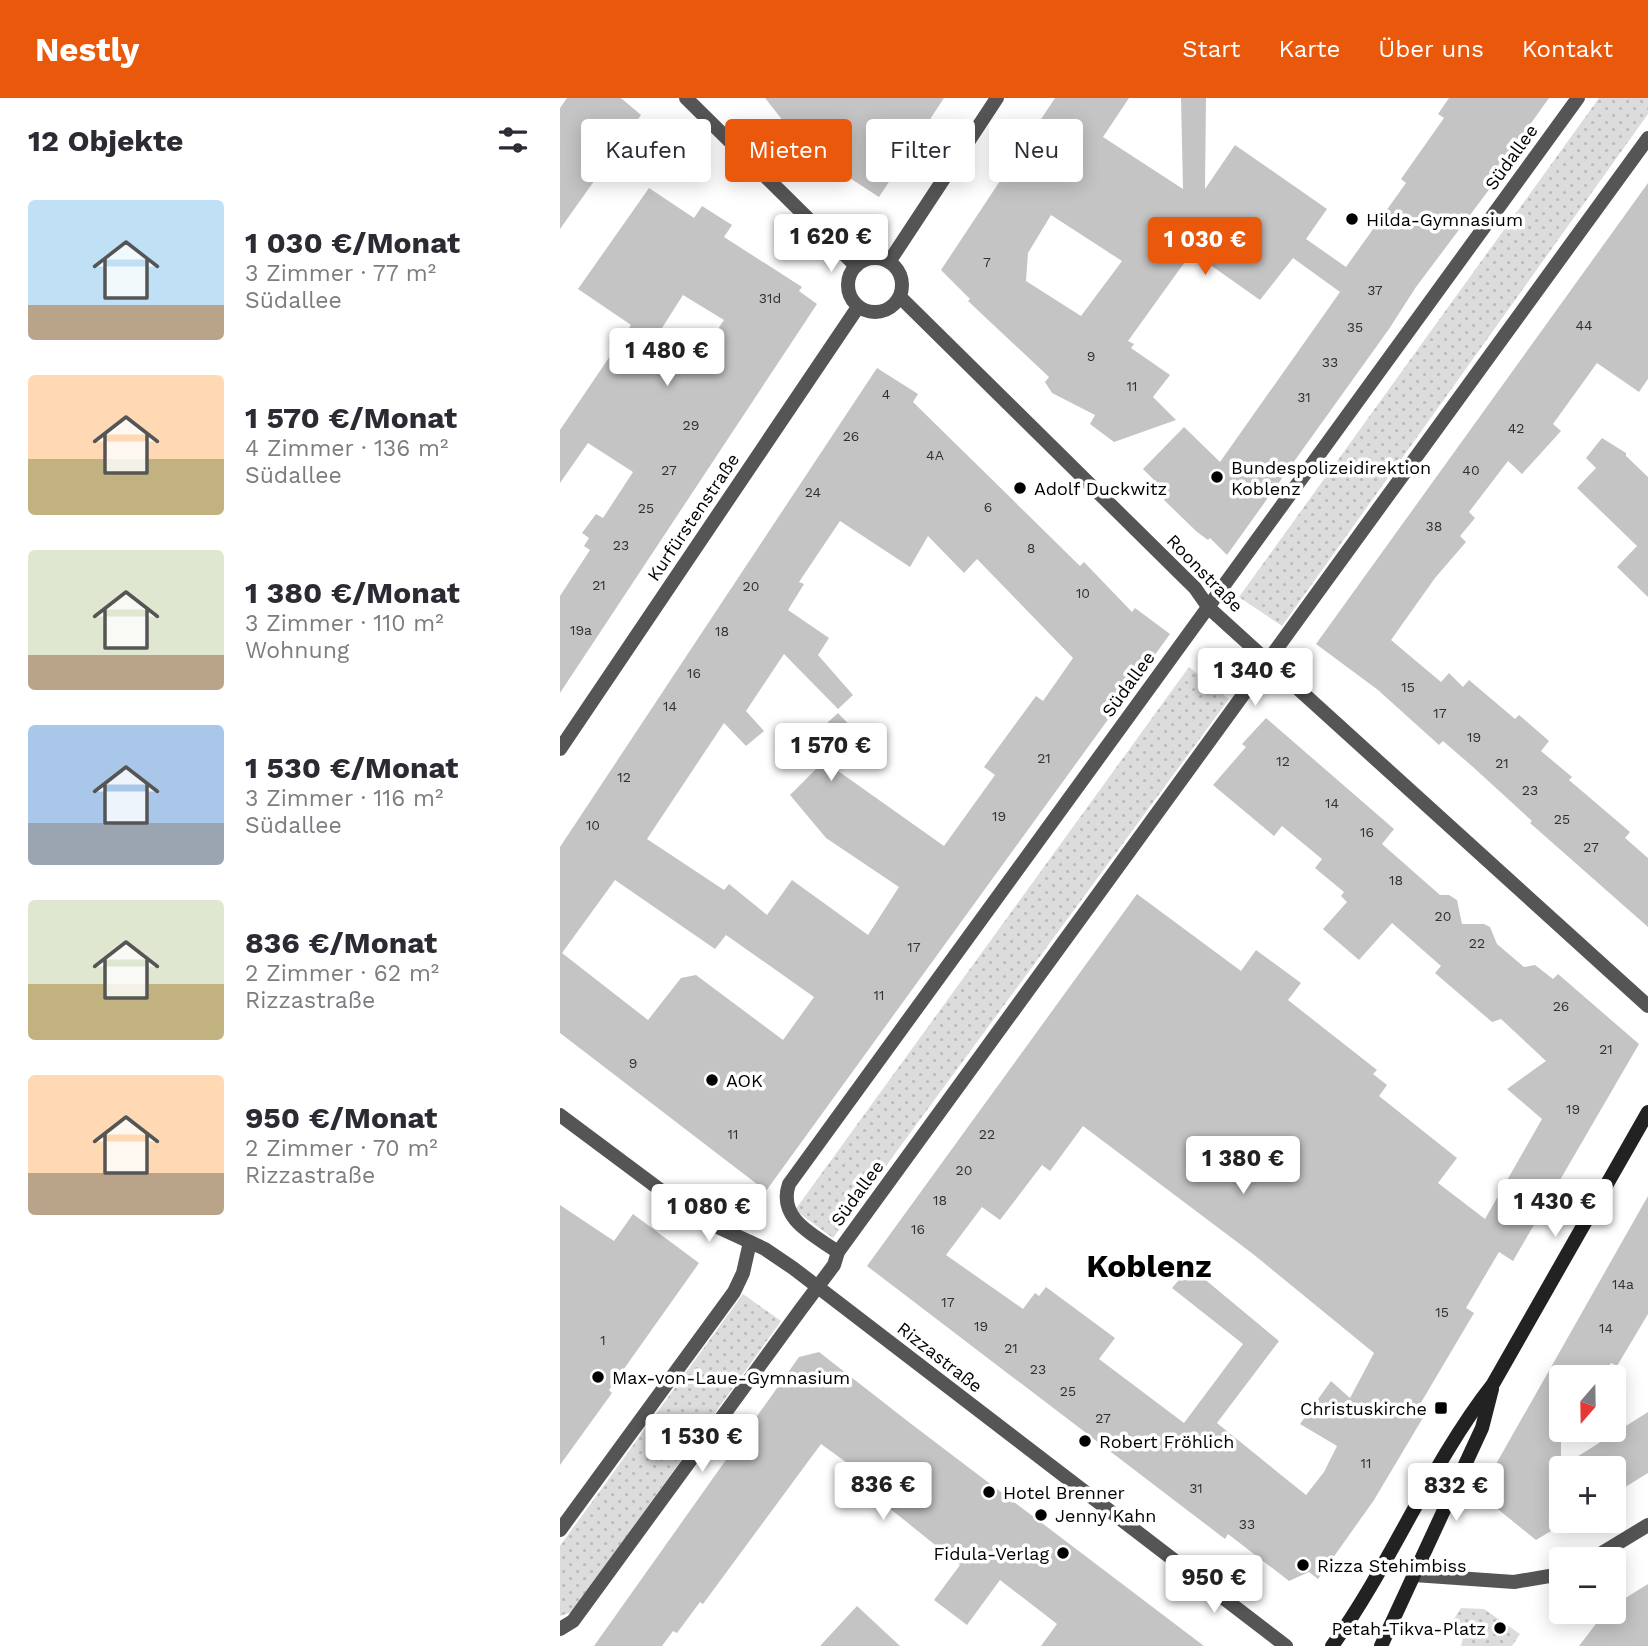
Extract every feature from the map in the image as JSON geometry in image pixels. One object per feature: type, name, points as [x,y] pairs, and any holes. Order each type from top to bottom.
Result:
[{"type":"street","points":[[686,98],[856,266]]},
{"type":"street","points":[[889,261],[997,98]]},
{"type":"street","name":"Südallee","points":[[838,1252],[792,1217],[786,1201],[789,1184],[1578,98]]},
{"type":"street","name":"Südallee","points":[[560,1629],[573,1620],[834,1265],[838,1252],[1648,138]]},
{"type":"street","points":[[868,258],[889,261],[902,280],[900,297],[881,312],[858,307],[848,287],[856,266],[868,258]]},
{"type":"street","name":"Roonstraße","points":[[900,297],[1195,588],[1209,608],[1648,1006]]},
{"type":"street","name":"Kurfürstenstraße","points":[[560,749],[858,307]]},
{"type":"street","points":[[1332,1646],[1465,1420],[1493,1384],[1648,1112]]},
{"type":"street","name":"Rizzastraße","points":[[560,1115],[698,1218],[775,1255],[1286,1646]]},
{"type":"street","points":[[560,1530],[734,1292],[743,1273],[750,1242]]},
{"type":"street","points":[[1381,1646],[1482,1428],[1493,1384]]},
{"type":"street","points":[[1612,1547],[1648,1525]]},
{"type":"street","points":[[1414,1575],[1514,1582],[1549,1576]]},
{"type":"shaded area","points":[[1599,98],[1648,98],[1648,114],[1282,626],[1239,597]]},
{"type":"shaded area","points":[[1189,667],[1229,699],[833,1238],[795,1210]]},
{"type":"shaded area","points":[[743,1294],[781,1321],[572,1612],[560,1616],[560,1546]]},
{"type":"shaded area","points":[[1461,1608],[1484,1609],[1520,1634],[1512,1646],[1461,1646],[1464,1634],[1452,1622]]},
{"type":"building","points":[[567,98],[621,98],[641,115],[638,119],[581,119],[581,182],[593,182],[560,229],[560,108]]},
{"type":"building","points":[[765,98],[944,98],[930,119],[866,119],[866,182],[889,182],[879,197],[852,179],[852,119],[782,119]]},
{"type":"building","points":[[1055,98],[1129,98],[1103,137],[1183,189],[1181,98],[1206,98],[1205,189],[1235,145],[1327,209],[1306,239],[1346,267],[1406,183],[1401,179],[1444,118],[1438,114],[1449,98],[1549,98],[1514,147],[1518,151],[1416,287],[1389,329],[1227,555],[1210,538],[1208,540],[1197,532],[1164,500],[1166,498],[1158,489],[1160,486],[1143,469],[1184,427],[1220,462],[1340,292],[1293,258],[1260,300],[1192,252],[1128,341],[1134,344],[1131,348],[1170,375],[1153,397],[1176,420],[1114,442],[1090,424],[1095,415],[1052,393],[1045,382],[1049,377],[968,301],[970,299],[941,270],[999,182],[1083,182],[1083,119],[1041,119]],"holes":[[[1051,215],[1122,261],[1081,316],[1026,281],[1028,253]]]},
{"type":"building","points":[[1648,183],[1648,379],[1639,392],[1597,363],[1553,424],[1561,431],[1522,474],[1508,461],[1469,512],[1475,518],[1460,536],[1466,542],[1435,578],[1391,640],[1441,682],[1449,673],[1463,687],[1469,680],[1515,719],[1519,715],[1549,741],[1541,751],[1572,777],[1569,780],[1630,832],[1625,838],[1648,858],[1648,927],[1530,823],[1532,821],[1443,741],[1439,745],[1378,690],[1316,644]]},
{"type":"building","points":[[649,188],[694,218],[702,206],[732,225],[724,237],[802,287],[799,291],[817,304],[560,693],[560,596],[590,550],[584,546],[589,538],[582,533],[596,514],[603,518],[633,472],[588,443],[560,483],[560,430],[631,325],[578,289]],"holes":[[[683,295],[724,320],[695,363],[655,339]]]},
{"type":"building","points":[[877,368],[918,394],[913,402],[1080,566],[1084,562],[1132,612],[1135,608],[1170,634],[766,1191],[560,1033],[560,847]],"holes":[[[840,521],[910,567],[928,536],[964,573],[977,559],[1073,658],[1043,701],[1036,696],[984,767],[995,775],[944,846],[824,761],[790,795],[826,838],[899,887],[868,935],[792,880],[767,915],[729,884],[724,890],[647,839],[724,723],[746,746],[764,731],[746,711],[784,654],[838,709],[853,695],[818,655],[829,638],[788,610],[804,584],[799,582]],[[615,880],[715,949],[726,935],[814,997],[783,1040],[696,975],[681,978],[648,1020],[562,953]]]},
{"type":"building","points":[[1602,438],[1626,453],[1648,477],[1648,597],[1617,567],[1637,546],[1577,488],[1596,468],[1586,458]]},
{"type":"building","points":[[838,713],[856,732],[824,761],[805,743]]},
{"type":"building","points":[[1266,718],[1394,829],[1382,844],[1440,895],[1449,895],[1457,900],[1462,924],[1484,924],[1490,927],[1497,944],[1524,967],[1535,965],[1553,979],[1558,974],[1639,1044],[1513,1261],[1499,1252],[1466,1308],[1474,1313],[1419,1406],[1427,1411],[1374,1500],[1318,1579],[1309,1572],[1289,1581],[1228,1534],[1225,1539],[867,1266],[1137,894],[1241,971],[1256,950],[1301,983],[1288,1000],[1377,1070],[1373,1074],[1387,1085],[1379,1096],[1457,1158],[1438,1183],[1485,1219],[1542,1119],[1507,1089],[1546,1061],[1501,1019],[1492,1022],[1435,973],[1441,966],[1392,923],[1359,960],[1323,929],[1347,902],[1341,896],[1344,892],[1315,868],[1322,859],[1282,826],[1274,836],[1213,785],[1246,747],[1242,744]],"holes":[[[1083,1126],[1253,1254],[1374,1353],[1350,1398],[1331,1381],[1300,1424],[1337,1446],[1324,1472],[1306,1495],[1217,1423],[1279,1341],[1190,1267],[1172,1288],[1243,1344],[1184,1423],[1099,1359],[1115,1338],[1046,1287],[1039,1296],[1035,1293],[1023,1309],[946,1255],[982,1207],[1000,1220],[1042,1165],[1050,1171]]]},
{"type":"building","points":[[1648,1196],[1648,1314],[1618,1365],[1552,1365]]},
{"type":"building","name":"Max-von-Laue-Gymnasium","points":[[560,1205],[614,1241],[633,1214],[699,1263],[609,1390],[612,1393],[560,1465]]},
{"type":"building","points":[[819,1352],[1204,1646],[1041,1646],[1057,1624],[1000,1580],[967,1625],[934,1600],[960,1565],[862,1486],[868,1478],[821,1444],[703,1604],[700,1602],[677,1633],[673,1631],[662,1646],[594,1646],[799,1357]]},
{"type":"building","points":[[1549,1371],[1549,1442],[1561,1442],[1561,1456],[1549,1456],[1549,1532],[1536,1540],[1479,1494]]},
{"type":"building","points":[[1648,1412],[1648,1473],[1626,1487],[1626,1456],[1578,1456],[1601,1442],[1626,1442],[1626,1426]]},
{"type":"building","points":[[1648,1584],[1648,1646],[1579,1646],[1596,1624],[1626,1624],[1626,1598]]},
{"type":"building","points":[[857,1606],[900,1646],[820,1646]]},
{"type":"place","name":"Hilda-Gymnasium","points":[[1352,219]]},
{"type":"place","name":"Bundespolizeidirektion Koblenz","points":[[1217,477]]},
{"type":"place","name":"Adolf Duckwitz","points":[[1020,488]]},
{"type":"place","name":"AOK","points":[[712,1080]]},
{"type":"place","name":"Max-von-Laue-Gymnasium","points":[[598,1377]]},
{"type":"place","name":"Christuskirche","points":[[1441,1408]]},
{"type":"place","name":"Robert Fröhlich","points":[[1085,1441]]},
{"type":"place","name":"Hotel Brenner","points":[[989,1492]]},
{"type":"place","name":"Jenny Kahn","points":[[1041,1515]]},
{"type":"place","name":"Fidula-Verlag","points":[[1063,1553]]},
{"type":"place","name":"Rizza Stehimbiss","points":[[1303,1565]]},
{"type":"place","name":"Petah-Tikva-Platz","points":[[1500,1628]]},
{"type":"district","name":"Koblenz","points":[[1149,1266]]}]
